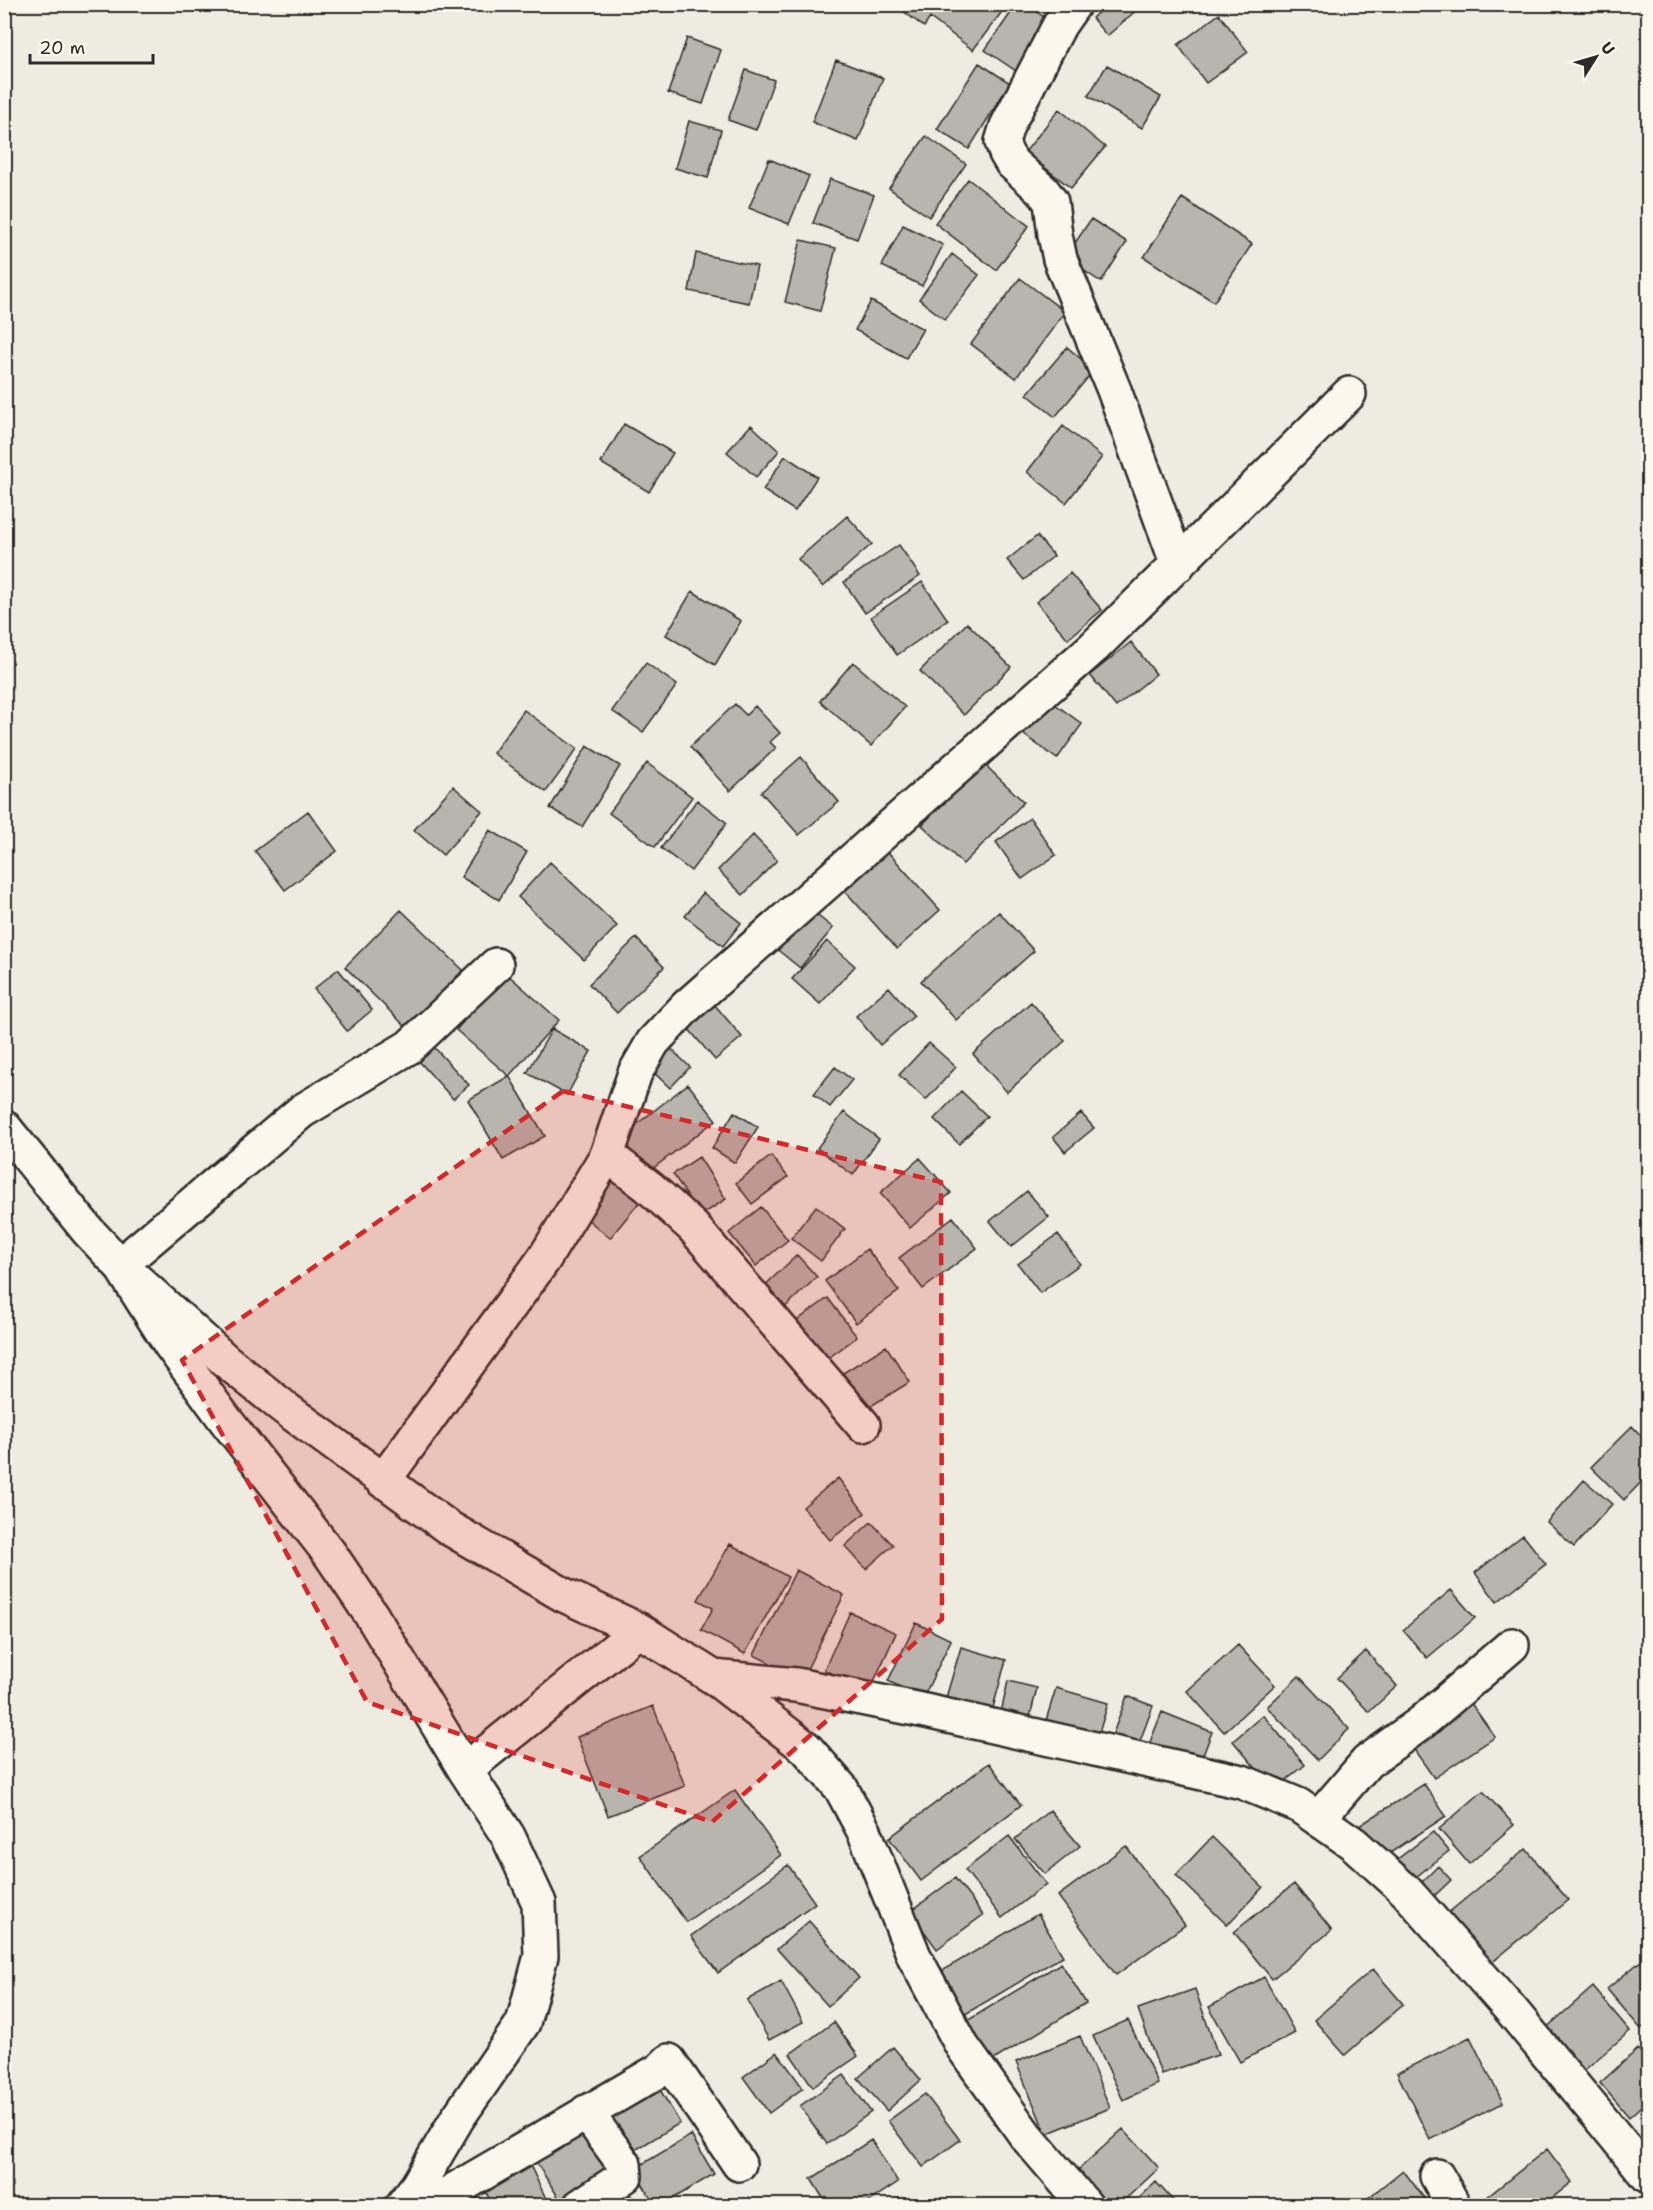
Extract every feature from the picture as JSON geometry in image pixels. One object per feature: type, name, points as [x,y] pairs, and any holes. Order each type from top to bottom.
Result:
[{"type":"street","points":[[1074,4],[1060,24],[1007,126],[1002,142],[1012,163],[1052,202],[1060,259],[1114,390],[1178,565]]},
{"type":"street","points":[[383,1481],[544,1259],[607,1155],[635,1073],[653,1042],[687,1006],[1094,647],[1349,394]]},
{"type":"street","points":[[120,1265],[302,1111],[409,1047],[496,965]]},
{"type":"street","points":[[4,1127],[88,1231],[120,1265],[226,1361],[286,1409],[449,1528],[562,1594],[639,1630],[713,1677],[806,1748],[841,1788],[865,1833],[914,1956],[962,2046],[1026,2136],[1086,2205]]},
{"type":"street","points":[[607,1155],[649,1187],[693,1227],[863,1425]]},
{"type":"street","points":[[120,1265],[177,1354],[330,1554],[372,1616],[465,1770],[508,1836],[539,1903],[541,1956],[523,2023],[457,2120],[418,2185],[402,2205]]},
{"type":"street","points":[[465,1770],[639,1630]]},
{"type":"street","points":[[1318,1819],[1367,1761],[1421,1723],[1512,1645]]},
{"type":"street","points":[[713,1677],[808,1688],[921,1710],[1242,1782],[1298,1805],[1354,1844],[1406,1891],[1512,2011],[1648,2176]]},
{"type":"street","points":[[427,2205],[660,2070],[669,2061],[739,2164]]},
{"type":"street","points":[[580,2205],[621,2180],[626,2170],[624,2164],[585,2112]]},
{"type":"street","points":[[1437,2176],[1454,2205]]},
{"type":"highlighted area","points":[[563,1091],[941,1182],[942,1619],[712,1822],[367,1702],[182,1360]]},
{"type":"building","points":[[894,4],[1007,5],[973,50],[930,18],[924,27]]},
{"type":"building","points":[[1017,4],[1026,4],[1055,25],[1022,75],[985,50]]},
{"type":"building","points":[[1107,4],[1136,4],[1139,8],[1107,36],[1092,18]]},
{"type":"building","points":[[1633,4],[1648,4],[1648,14]]},
{"type":"building","points":[[1219,14],[1248,52],[1206,83],[1178,45]]},
{"type":"building","points":[[687,38],[721,50],[703,104],[668,93]]},
{"type":"building","points":[[836,60],[883,78],[858,141],[812,122]]},
{"type":"building","points":[[979,63],[1010,83],[969,149],[937,129]]},
{"type":"building","points":[[1107,65],[1161,97],[1142,128],[1088,96]]},
{"type":"building","points":[[746,70],[774,80],[756,130],[728,120]]},
{"type":"building","points":[[1059,109],[1105,147],[1071,188],[1025,152]]},
{"type":"building","points":[[689,121],[721,130],[708,178],[675,168]]},
{"type":"building","points":[[926,136],[966,164],[929,217],[889,188]]},
{"type":"building","points":[[769,159],[809,176],[789,224],[749,208]]},
{"type":"building","points":[[830,179],[874,195],[857,239],[813,223]]},
{"type":"building","points":[[968,179],[1029,226],[996,270],[935,223]]},
{"type":"building","points":[[1182,198],[1252,244],[1214,302],[1144,257]]},
{"type":"building","points":[[1091,219],[1127,242],[1101,282],[1065,258]]},
{"type":"building","points":[[903,225],[943,245],[922,286],[882,266]]},
{"type":"building","points":[[801,240],[836,248],[820,311],[785,302]]},
{"type":"building","points":[[696,253],[757,266],[749,303],[689,291]]},
{"type":"building","points":[[952,254],[979,275],[945,320],[919,299]]},
{"type":"building","points":[[1020,278],[1065,312],[1016,378],[971,344]]},
{"type":"building","points":[[871,301],[923,329],[906,358],[855,330]]},
{"type":"building","points":[[1067,347],[1094,370],[1055,417],[1027,394]]},
{"type":"building","points":[[624,424],[673,453],[649,492],[601,463]]},
{"type":"building","points":[[751,425],[779,451],[756,477],[727,452]]},
{"type":"building","points":[[1063,426],[1102,457],[1066,503],[1027,472]]},
{"type":"building","points":[[785,456],[817,477],[795,511],[763,490]]},
{"type":"building","points":[[847,516],[872,544],[823,587],[798,559]]},
{"type":"building","points":[[1037,536],[1054,556],[1024,580],[1007,560]]},
{"type":"building","points":[[899,545],[920,576],[865,613],[844,582]]},
{"type":"building","points":[[1070,573],[1102,610],[1068,639],[1036,602]]},
{"type":"building","points":[[922,582],[948,620],[897,655],[871,617]]},
{"type":"building","points":[[692,591],[741,621],[715,665],[666,635]]},
{"type":"building","points":[[967,623],[1011,667],[964,715],[920,671]]},
{"type":"building","points":[[1131,642],[1156,674],[1116,707],[1090,675]]},
{"type":"building","points":[[853,662],[905,707],[871,746],[820,701]]},
{"type":"building","points":[[646,663],[677,685],[643,732],[612,711]]},
{"type":"building","points":[[1044,696],[1082,724],[1057,759],[1019,731]]},
{"type":"building","points":[[735,704],[746,715],[755,706],[780,733],[770,742],[776,748],[730,791],[690,747]]},
{"type":"building","points":[[524,710],[577,749],[546,792],[493,753]]},
{"type":"building","points":[[587,746],[620,766],[582,827],[550,808]]},
{"type":"building","points":[[801,757],[839,802],[799,835],[761,792]]},
{"type":"building","points":[[647,763],[692,797],[655,847],[609,813]]},
{"type":"building","points":[[983,763],[1024,802],[963,864],[922,825]]},
{"type":"building","points":[[453,786],[482,811],[443,855],[414,830]]},
{"type":"building","points":[[697,800],[727,823],[691,871],[661,848]]},
{"type":"building","points":[[308,811],[337,851],[285,890],[255,851]]},
{"type":"building","points":[[1030,818],[1056,855],[1022,879],[996,842]]},
{"type":"building","points":[[490,830],[527,852],[499,900],[461,877]]},
{"type":"building","points":[[753,835],[777,860],[743,895],[718,870]]},
{"type":"building","points":[[888,852],[940,910],[897,949],[845,891]]},
{"type":"building","points":[[550,862],[617,926],[584,960],[518,897]]},
{"type":"building","points":[[703,893],[741,923],[723,946],[685,916]]},
{"type":"building","points":[[807,907],[833,928],[800,968],[774,947]]},
{"type":"building","points":[[401,910],[463,970],[407,1028],[345,967]]},
{"type":"building","points":[[999,912],[1034,951],[956,1020],[921,981]]},
{"type":"building","points":[[636,938],[664,967],[617,1013],[589,984]]},
{"type":"building","points":[[827,941],[855,966],[820,1004],[792,979]]},
{"type":"building","points":[[338,969],[372,1010],[347,1031],[314,989]]},
{"type":"building","points":[[506,973],[559,1020],[509,1076],[456,1030]]},
{"type":"building","points":[[889,987],[914,1016],[880,1045],[856,1016]]},
{"type":"building","points":[[1031,1002],[1065,1041],[1007,1092],[973,1054]]},
{"type":"building","points":[[714,1004],[742,1037],[715,1060],[687,1027]]},
{"type":"building","points":[[552,1029],[591,1051],[567,1095],[527,1073]]},
{"type":"building","points":[[929,1043],[956,1067],[926,1100],[899,1075]]},
{"type":"building","points":[[667,1045],[690,1067],[670,1088],[647,1066]]},
{"type":"building","points":[[433,1046],[469,1085],[453,1099],[418,1060]]},
{"type":"building","points":[[835,1067],[852,1080],[830,1107],[814,1094]]},
{"type":"building","points":[[509,1076],[545,1136],[503,1160],[468,1100]]},
{"type":"building","points":[[688,1084],[716,1120],[647,1173],[619,1138]]},
{"type":"building","points":[[961,1091],[987,1116],[959,1144],[934,1119]]},
{"type":"building","points":[[734,1112],[758,1127],[735,1163],[712,1148]]},
{"type":"building","points":[[844,1112],[879,1139],[853,1175],[817,1148]]},
{"type":"building","points":[[1081,1113],[1094,1128],[1065,1152],[1053,1137]]},
{"type":"building","points":[[771,1156],[788,1177],[752,1204],[736,1183]]},
{"type":"building","points":[[699,1157],[726,1199],[700,1216],[673,1174]]},
{"type":"building","points":[[920,1158],[951,1193],[910,1228],[880,1193]]},
{"type":"building","points":[[613,1175],[642,1199],[610,1238],[581,1214]]},
{"type":"building","points":[[1027,1191],[1049,1217],[1011,1247],[990,1221]]},
{"type":"building","points":[[816,1206],[845,1229],[821,1261],[791,1238]]},
{"type":"building","points":[[761,1207],[788,1240],[756,1266],[729,1233]]},
{"type":"building","points":[[953,1217],[977,1248],[923,1289],[899,1258]]},
{"type":"building","points":[[1058,1234],[1080,1264],[1040,1293],[1018,1264]]},
{"type":"building","points":[[867,1249],[899,1291],[856,1323],[825,1281]]},
{"type":"building","points":[[797,1255],[817,1277],[779,1313],[759,1291]]},
{"type":"building","points":[[828,1298],[857,1337],[820,1364],[791,1325]]},
{"type":"building","points":[[886,1346],[910,1382],[866,1409],[843,1373]]},
{"type":"building","points":[[1632,1426],[1648,1443],[1648,1475],[1624,1500],[1591,1467]]},
{"type":"building","points":[[838,1478],[865,1513],[830,1540],[803,1507]]},
{"type":"building","points":[[1584,1480],[1612,1504],[1574,1547],[1547,1522]]},
{"type":"building","points":[[871,1522],[893,1545],[866,1569],[845,1546]]},
{"type":"building","points":[[1523,1535],[1546,1564],[1497,1602],[1475,1573]]},
{"type":"building","points":[[730,1544],[788,1577],[745,1654],[701,1630],[713,1608],[698,1600]]},
{"type":"building","points":[[796,1570],[844,1595],[802,1679],[754,1655]]},
{"type":"building","points":[[1451,1590],[1475,1618],[1427,1658],[1403,1630]]},
{"type":"building","points":[[850,1612],[896,1633],[870,1690],[824,1670]]},
{"type":"building","points":[[916,1623],[951,1640],[923,1698],[888,1681]]},
{"type":"building","points":[[1238,1645],[1275,1685],[1224,1732],[1187,1691]]},
{"type":"building","points":[[961,1647],[1006,1660],[991,1715],[945,1701]]},
{"type":"building","points":[[1366,1651],[1397,1686],[1369,1712],[1337,1678]]},
{"type":"building","points":[[1299,1676],[1349,1729],[1318,1760],[1267,1707]]},
{"type":"building","points":[[1008,1681],[1037,1688],[1027,1729],[999,1722]]},
{"type":"building","points":[[1056,1688],[1108,1703],[1096,1743],[1044,1727]]},
{"type":"building","points":[[1127,1696],[1153,1706],[1137,1749],[1111,1739]]},
{"type":"building","points":[[1468,1699],[1495,1737],[1434,1778],[1408,1741]]},
{"type":"building","points":[[653,1706],[685,1786],[608,1816],[577,1737]]},
{"type":"building","points":[[1162,1712],[1212,1732],[1198,1768],[1148,1747]]},
{"type":"building","points":[[1263,1715],[1305,1765],[1274,1790],[1233,1741]]},
{"type":"building","points":[[989,1763],[1021,1805],[921,1881],[889,1838]]},
{"type":"building","points":[[1424,1784],[1446,1816],[1381,1859],[1359,1826]]},
{"type":"building","points":[[735,1790],[781,1855],[686,1922],[640,1856]]},
{"type":"building","points":[[1483,1791],[1514,1825],[1469,1864],[1439,1829]]},
{"type":"building","points":[[1050,1810],[1080,1846],[1045,1874],[1015,1839]]},
{"type":"building","points":[[1433,1832],[1449,1851],[1407,1884],[1391,1864]]},
{"type":"building","points":[[1009,1836],[1046,1884],[1002,1918],[965,1870]]},
{"type":"building","points":[[1212,1837],[1263,1887],[1227,1925],[1176,1875]]},
{"type":"building","points":[[1126,1846],[1185,1925],[1116,1975],[1058,1896]]},
{"type":"building","points":[[1526,1849],[1568,1900],[1490,1964],[1448,1913]]},
{"type":"building","points":[[788,1865],[815,1903],[718,1973],[691,1936]]},
{"type":"building","points":[[1438,1866],[1451,1880],[1427,1903],[1415,1889]]},
{"type":"building","points":[[955,1878],[983,1915],[937,1949],[910,1912]]},
{"type":"building","points":[[1294,1884],[1332,1930],[1272,1979],[1234,1932]]},
{"type":"building","points":[[1038,1914],[1063,1956],[957,2019],[932,1977]]},
{"type":"building","points":[[809,1921],[859,1978],[828,2006],[777,1949]]},
{"type":"building","points":[[1648,1955],[1648,2023],[1641,2029],[1607,1989]]},
{"type":"building","points":[[1061,1963],[1086,2003],[992,2061],[967,2021]]},
{"type":"building","points":[[1373,1969],[1403,2004],[1345,2055],[1314,2020]]},
{"type":"building","points":[[1264,1977],[1295,2033],[1240,2062],[1209,2007]]},
{"type":"building","points":[[781,1981],[803,2022],[769,2040],[747,2000]]},
{"type":"building","points":[[1593,1987],[1630,2031],[1574,2079],[1537,2036]]},
{"type":"building","points":[[1195,1989],[1218,2055],[1161,2074],[1138,2009]]},
{"type":"building","points":[[1128,2020],[1158,2084],[1123,2100],[1093,2036]]},
{"type":"building","points":[[834,2022],[858,2056],[813,2087],[790,2054]]},
{"type":"building","points":[[1080,2036],[1110,2108],[1046,2134],[1016,2062]]},
{"type":"building","points":[[1470,2037],[1503,2103],[1430,2140],[1397,2073]]},
{"type":"building","points":[[893,2047],[921,2080],[887,2111],[858,2078]]},
{"type":"building","points":[[1638,2049],[1648,2061],[1648,2100],[1629,2117],[1600,2083]]},
{"type":"building","points":[[777,2052],[803,2088],[769,2113],[743,2077]]},
{"type":"building","points":[[844,2075],[871,2112],[827,2144],[800,2106]]},
{"type":"building","points":[[653,2078],[680,2123],[627,2155],[600,2110]]},
{"type":"building","points":[[925,2094],[960,2140],[923,2167],[888,2121]]},
{"type":"building","points":[[587,2126],[618,2175],[564,2206],[534,2159]]},
{"type":"building","points":[[1123,2129],[1159,2168],[1118,2206],[1107,2206],[1077,2171]]},
{"type":"building","points":[[691,2135],[714,2174],[661,2206],[655,2206],[634,2169]]},
{"type":"building","points":[[871,2140],[898,2182],[862,2206],[828,2206],[811,2179]]},
{"type":"building","points":[[1547,2149],[1572,2182],[1542,2206],[1476,2206]]},
{"type":"building","points":[[529,2163],[548,2203],[542,2206],[493,2206],[482,2184]]},
{"type":"building","points":[[1403,2170],[1430,2206],[1358,2206]]},
{"type":"building","points":[[1156,2182],[1178,2206],[1131,2206]]},
{"type":"building","points":[[630,2192],[637,2206],[604,2206]]}]
